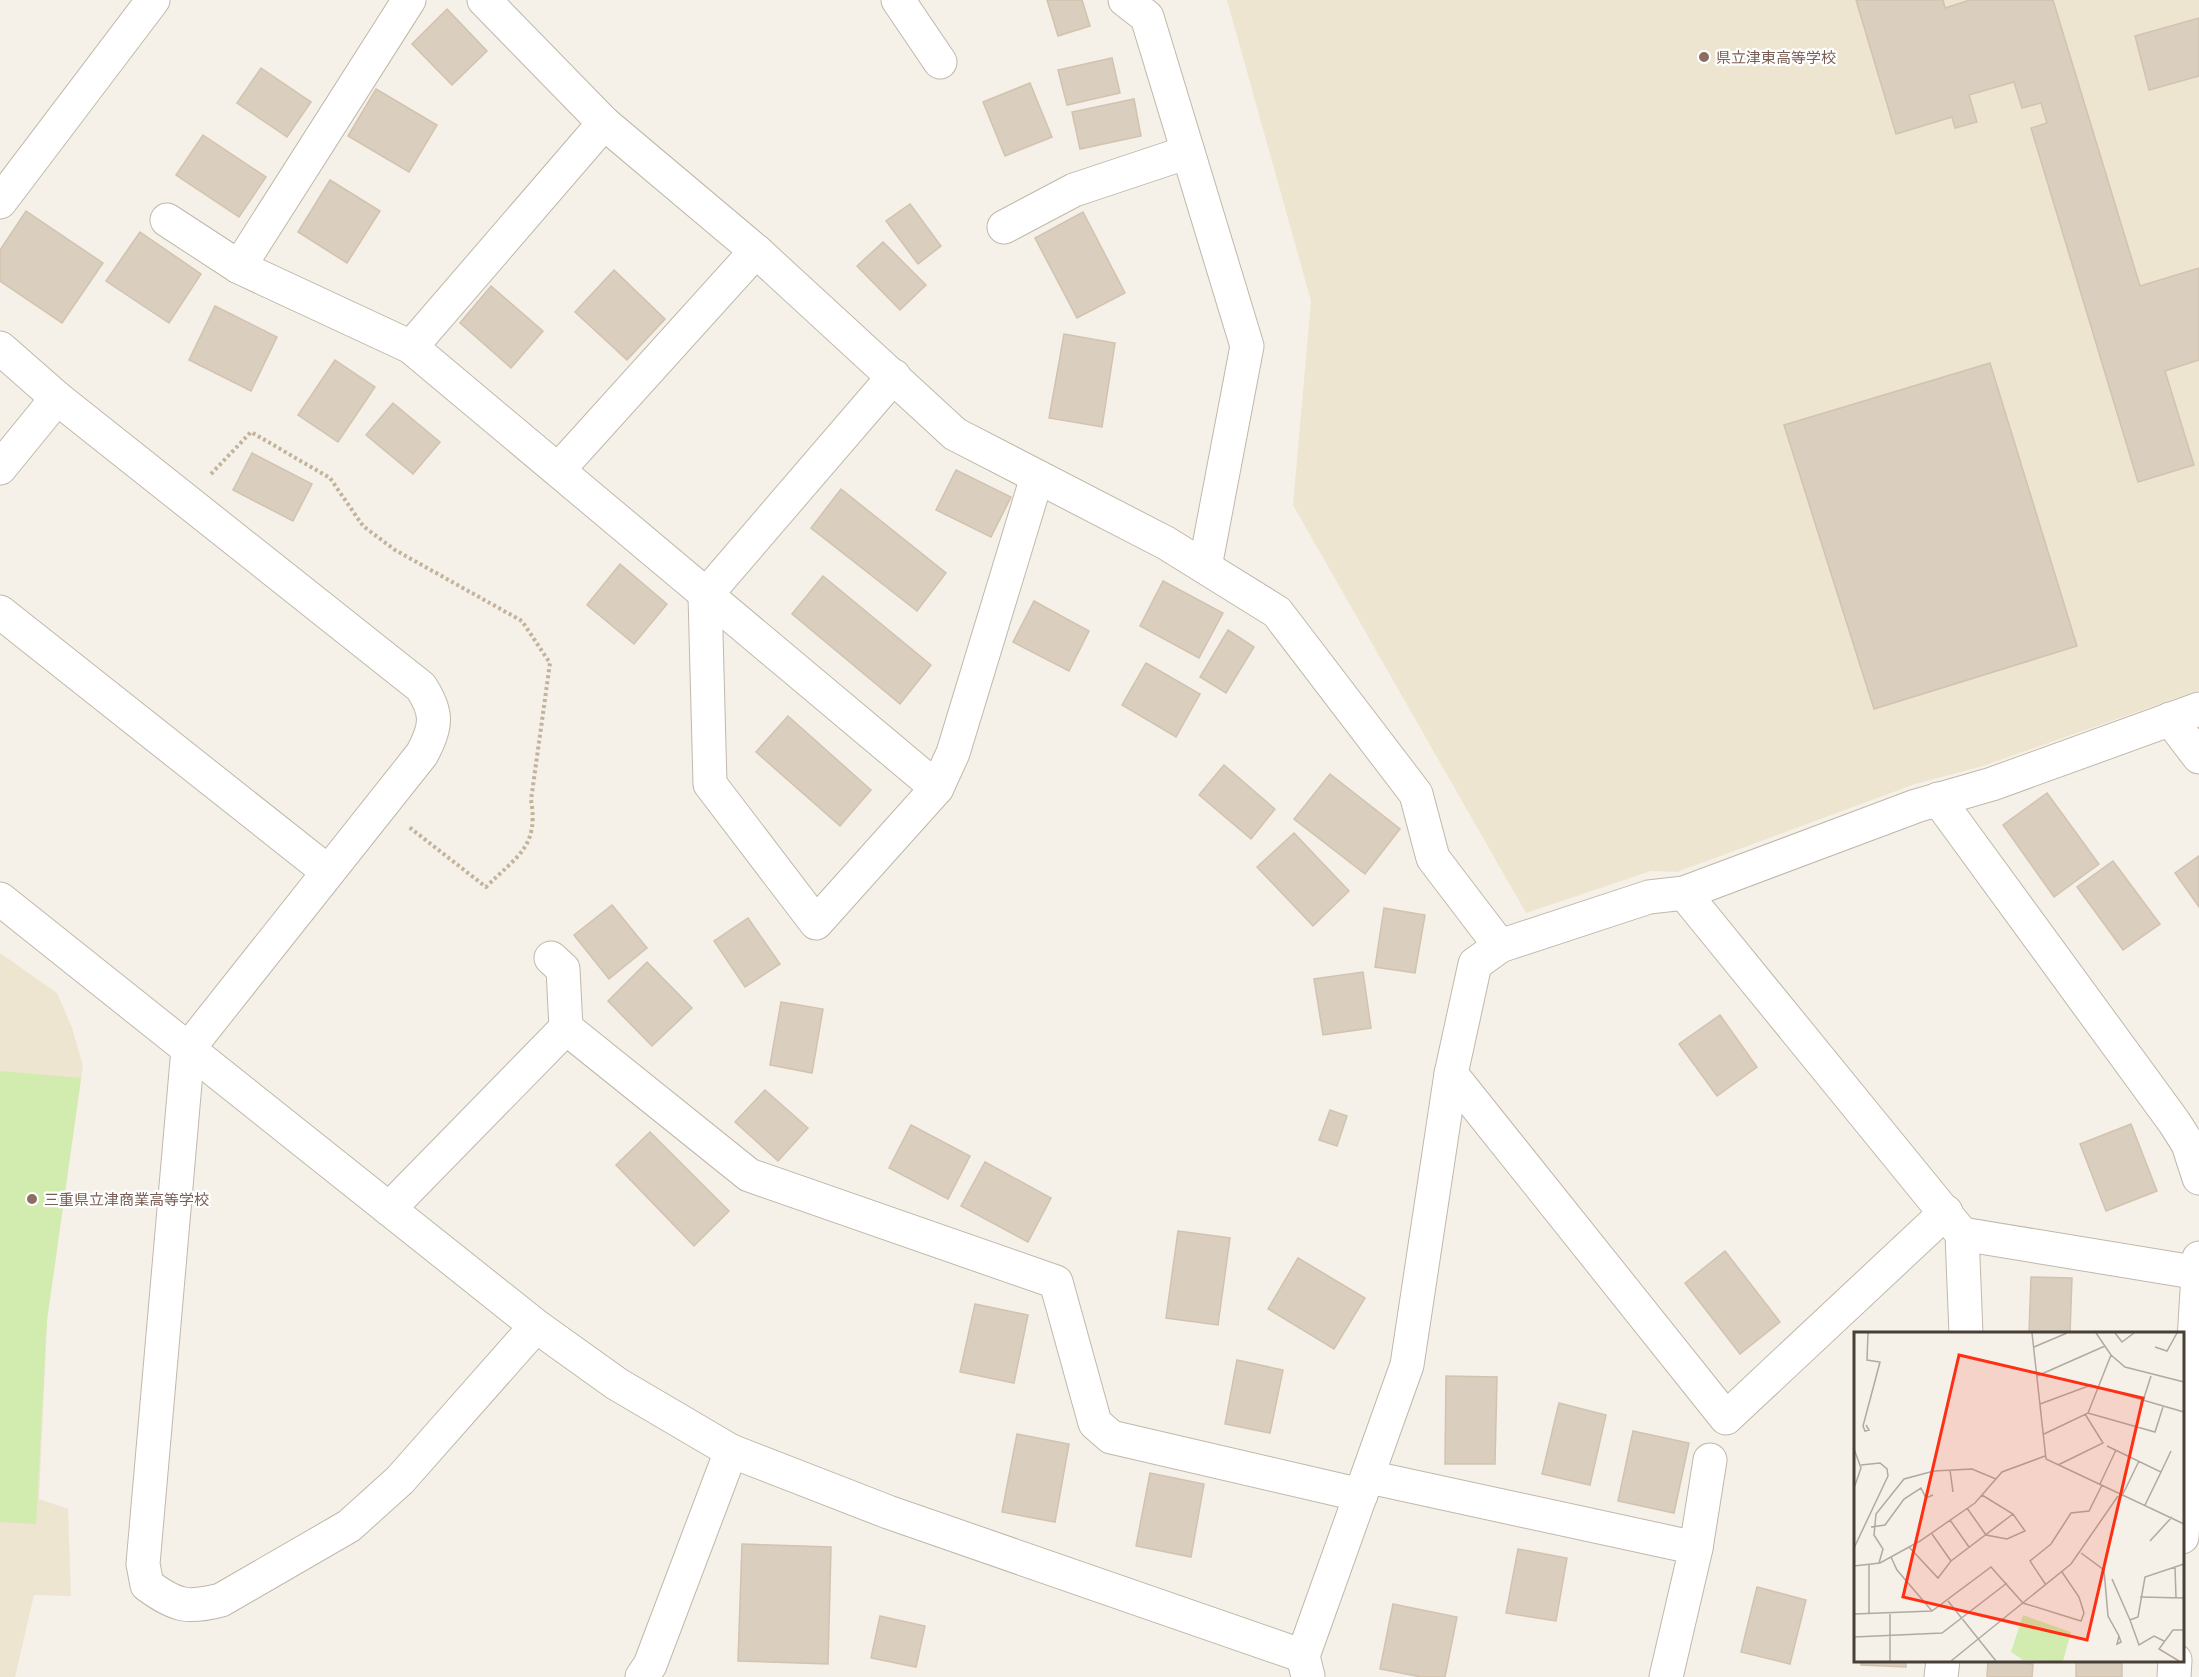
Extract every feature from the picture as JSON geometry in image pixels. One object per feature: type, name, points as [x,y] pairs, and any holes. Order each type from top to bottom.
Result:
[{"type":"street","points":[[0,201],[153,0]]},
{"type":"street","points":[[239,267],[409,0]]},
{"type":"street","points":[[483,0],[604,123],[756,251],[955,434],[1166,543],[1277,612],[1416,794],[1432,858],[1500,946]]},
{"type":"street","points":[[898,0],[940,62]]},
{"type":"street","points":[[1125,0],[1147,17],[1247,346],[1204,567]]},
{"type":"street","points":[[411,347],[604,123]]},
{"type":"street","points":[[1004,227],[1074,190],[1188,152]]},
{"type":"street","points":[[167,220],[239,267],[411,347],[559,469],[705,596],[937,788]]},
{"type":"street","points":[[559,469],[756,251]]},
{"type":"street","points":[[0,348],[57,398],[421,687],[432,705],[432,736],[422,753],[188,1049],[143,1564],[147,1586],[179,1606],[201,1606],[221,1600],[348,1526],[400,1480],[536,1326]]},
{"type":"street","points":[[894,376],[705,596],[710,784],[816,924],[937,788],[953,753],[1037,477]]},
{"type":"street","points":[[0,468],[57,398]]},
{"type":"street","points":[[0,612],[327,871]]},
{"type":"street","points":[[0,899],[536,1326],[617,1384],[731,1451],[888,1512],[1305,1666],[1407,1365],[1451,1074],[1475,964],[1500,946],[1649,897],[1684,893],[1938,799],[1992,784],[2185,714],[2199,757]]},
{"type":"street","points":[[1938,799],[2174,1122],[2188,1144],[2199,1179]]},
{"type":"street","points":[[1684,893],[1954,1223],[1966,1332]]},
{"type":"street","points":[[389,1209],[566,1028],[563,969],[551,958]]},
{"type":"street","points":[[566,1028],[749,1175],[1056,1282],[1095,1423],[1111,1437],[1696,1548]]},
{"type":"street","points":[[1451,1074],[1726,1418],[1954,1223]]},
{"type":"street","points":[[1954,1223],[2199,1268],[2184,1505]]},
{"type":"street","points":[[642,1677],[650,1665],[731,1451]]},
{"type":"street","points":[[1666,1677],[1696,1548],[1710,1460]]},
{"type":"street","points":[[1941,1677],[1942,1662]]},
{"type":"street","points":[[2174,1677],[2175,1662]]},
{"type":"shaded area","points":[[1227,0],[2199,0],[2199,690],[1983,766],[1915,784],[1677,872],[1651,871],[1526,913],[1293,505],[1311,301]]},
{"type":"shaded area","name":"三重県立津商業高等学校","points":[[0,953],[57,993],[72,1028],[83,1066],[47,1320],[39,1499],[68,1509],[71,1596],[34,1595],[15,1677],[0,1677]]},
{"type":"green space","name":"三重県立津商業高等学校","points":[[0,1071],[81,1078],[47,1320],[36,1524],[0,1522]]},
{"type":"building","points":[[1047,0],[1082,0],[1090,26],[1058,36]]},
{"type":"building","points":[[1856,0],[1943,0],[1945,8],[1970,0],[2053,0],[2140,286],[2199,268],[2199,360],[2165,371],[2194,465],[2138,482],[2031,128],[2047,123],[2041,103],[2022,108],[2014,82],[1969,95],[1977,122],[1955,128],[1952,117],[1896,134]]},
{"type":"building","points":[[447,9],[487,51],[452,85],[412,44]]},
{"type":"building","points":[[2199,18],[2199,76],[2149,90],[2135,36]]},
{"type":"building","points":[[1112,58],[1120,93],[1067,105],[1058,70]]},
{"type":"building","points":[[261,68],[311,102],[287,137],[237,103]]},
{"type":"building","points":[[1030,83],[1052,137],[1005,156],[983,102]]},
{"type":"building","points":[[376,89],[437,125],[409,172],[348,136]]},
{"type":"building","points":[[1134,99],[1141,136],[1080,149],[1072,112]]},
{"type":"building","points":[[203,135],[266,177],[239,217],[176,175]]},
{"type":"building","points":[[330,180],[380,211],[347,263],[298,232]]},
{"type":"building","points":[[910,204],[941,246],[918,264],[886,221]]},
{"type":"building","points":[[26,211],[103,263],[62,323],[0,281],[0,250]]},
{"type":"building","points":[[1083,212],[1125,293],[1077,318],[1035,238]]},
{"type":"building","points":[[140,232],[201,274],[169,323],[106,281]]},
{"type":"building","points":[[883,242],[926,285],[900,310],[857,266]]},
{"type":"building","points":[[614,270],[665,319],[627,360],[575,312]]},
{"type":"building","points":[[491,286],[543,331],[511,368],[460,323]]},
{"type":"building","points":[[215,306],[277,337],[251,391],[189,360]]},
{"type":"building","points":[[1064,334],[1115,343],[1102,427],[1049,418]]},
{"type":"building","points":[[335,360],[375,387],[338,442],[298,415]]},
{"type":"building","points":[[1990,363],[2077,646],[1874,709],[1784,425]]},
{"type":"building","points":[[393,403],[440,442],[413,474],[366,435]]},
{"type":"building","points":[[252,453],[312,484],[293,521],[233,490]]},
{"type":"building","points":[[956,470],[1011,497],[991,537],[936,510]]},
{"type":"building","points":[[841,489],[946,573],[917,611],[811,528]]},
{"type":"building","points":[[620,564],[667,604],[634,644],[587,605]]},
{"type":"building","points":[[823,576],[931,665],[900,704],[792,614]]},
{"type":"building","points":[[1163,581],[1223,613],[1199,658],[1140,626]]},
{"type":"building","points":[[1034,601],[1089,631],[1069,671],[1013,642]]},
{"type":"building","points":[[1228,630],[1254,647],[1226,693],[1200,677]]},
{"type":"building","points":[[1146,663],[1200,694],[1176,737],[1122,705]]},
{"type":"building","points":[[788,716],[871,790],[840,826],[756,752]]},
{"type":"building","points":[[1224,765],[1275,809],[1251,839],[1199,795]]},
{"type":"building","points":[[1330,774],[1400,829],[1365,874],[1294,819]]},
{"type":"building","points":[[2047,793],[2099,864],[2054,897],[2003,825]]},
{"type":"building","points":[[1294,833],[1349,891],[1313,926],[1257,867]]},
{"type":"building","points":[[2199,856],[2199,907],[2175,873]]},
{"type":"building","points":[[2113,861],[2160,924],[2123,950],[2077,887]]},
{"type":"building","points":[[612,905],[647,948],[609,979],[574,935]]},
{"type":"building","points":[[1384,908],[1425,915],[1415,973],[1375,967]]},
{"type":"building","points":[[748,918],[780,964],[745,987],[714,941]]},
{"type":"building","points":[[647,962],[692,1008],[652,1046],[608,1001]]},
{"type":"building","points":[[1363,972],[1371,1028],[1323,1035],[1314,979]]},
{"type":"building","points":[[781,1002],[823,1009],[812,1073],[770,1065]]},
{"type":"building","points":[[1720,1015],[1757,1067],[1717,1096],[1679,1044]]},
{"type":"building","points":[[765,1090],[808,1128],[778,1161],[735,1122]]},
{"type":"building","points":[[1330,1110],[1347,1116],[1337,1146],[1319,1140]]},
{"type":"building","points":[[2131,1124],[2157,1191],[2106,1211],[2080,1144]]},
{"type":"building","points":[[911,1125],[970,1156],[948,1199],[889,1168]]},
{"type":"building","points":[[650,1132],[729,1211],[694,1246],[616,1165]]},
{"type":"building","points":[[985,1162],[1051,1198],[1028,1242],[961,1206]]},
{"type":"building","points":[[1178,1231],[1230,1238],[1218,1325],[1166,1318]]},
{"type":"building","points":[[1725,1251],[1780,1322],[1740,1354],[1685,1283]]},
{"type":"building","points":[[1298,1258],[1365,1298],[1334,1349],[1268,1309]]},
{"type":"building","points":[[2031,1277],[2072,1278],[2070,1332],[2029,1332]]},
{"type":"building","points":[[975,1304],[1028,1315],[1014,1383],[960,1372]]},
{"type":"building","points":[[1237,1360],[1283,1370],[1270,1433],[1225,1424]]},
{"type":"building","points":[[1446,1376],[1497,1377],[1495,1464],[1445,1464]]},
{"type":"building","points":[[1559,1403],[1606,1415],[1590,1485],[1542,1474]]},
{"type":"building","points":[[1633,1431],[1689,1443],[1674,1513],[1618,1501]]},
{"type":"building","points":[[1017,1434],[1069,1444],[1055,1522],[1002,1512]]},
{"type":"building","points":[[1150,1473],[1204,1484],[1191,1557],[1136,1546]]},
{"type":"building","points":[[742,1544],[831,1547],[828,1664],[738,1661]]},
{"type":"building","points":[[1518,1549],[1567,1558],[1556,1621],[1506,1613]]},
{"type":"building","points":[[1757,1587],[1806,1600],[1790,1664],[1741,1652]]},
{"type":"building","points":[[1393,1604],[1457,1617],[1445,1677],[1421,1677],[1380,1669]]},
{"type":"building","points":[[880,1616],[925,1626],[916,1667],[871,1658]]},
{"type":"building","points":[[1861,1662],[1906,1662],[1906,1667],[1861,1665]]},
{"type":"building","points":[[1988,1662],[2033,1664],[2032,1677],[1987,1677]]},
{"type":"building","points":[[2076,1662],[2122,1662],[2122,1677],[2076,1677]]},
{"type":"place","name":"県立津東高等学校","points":[[1704,57]]},
{"type":"place","name":"三重県立津商業高等学校","points":[[32,1199]]}]
